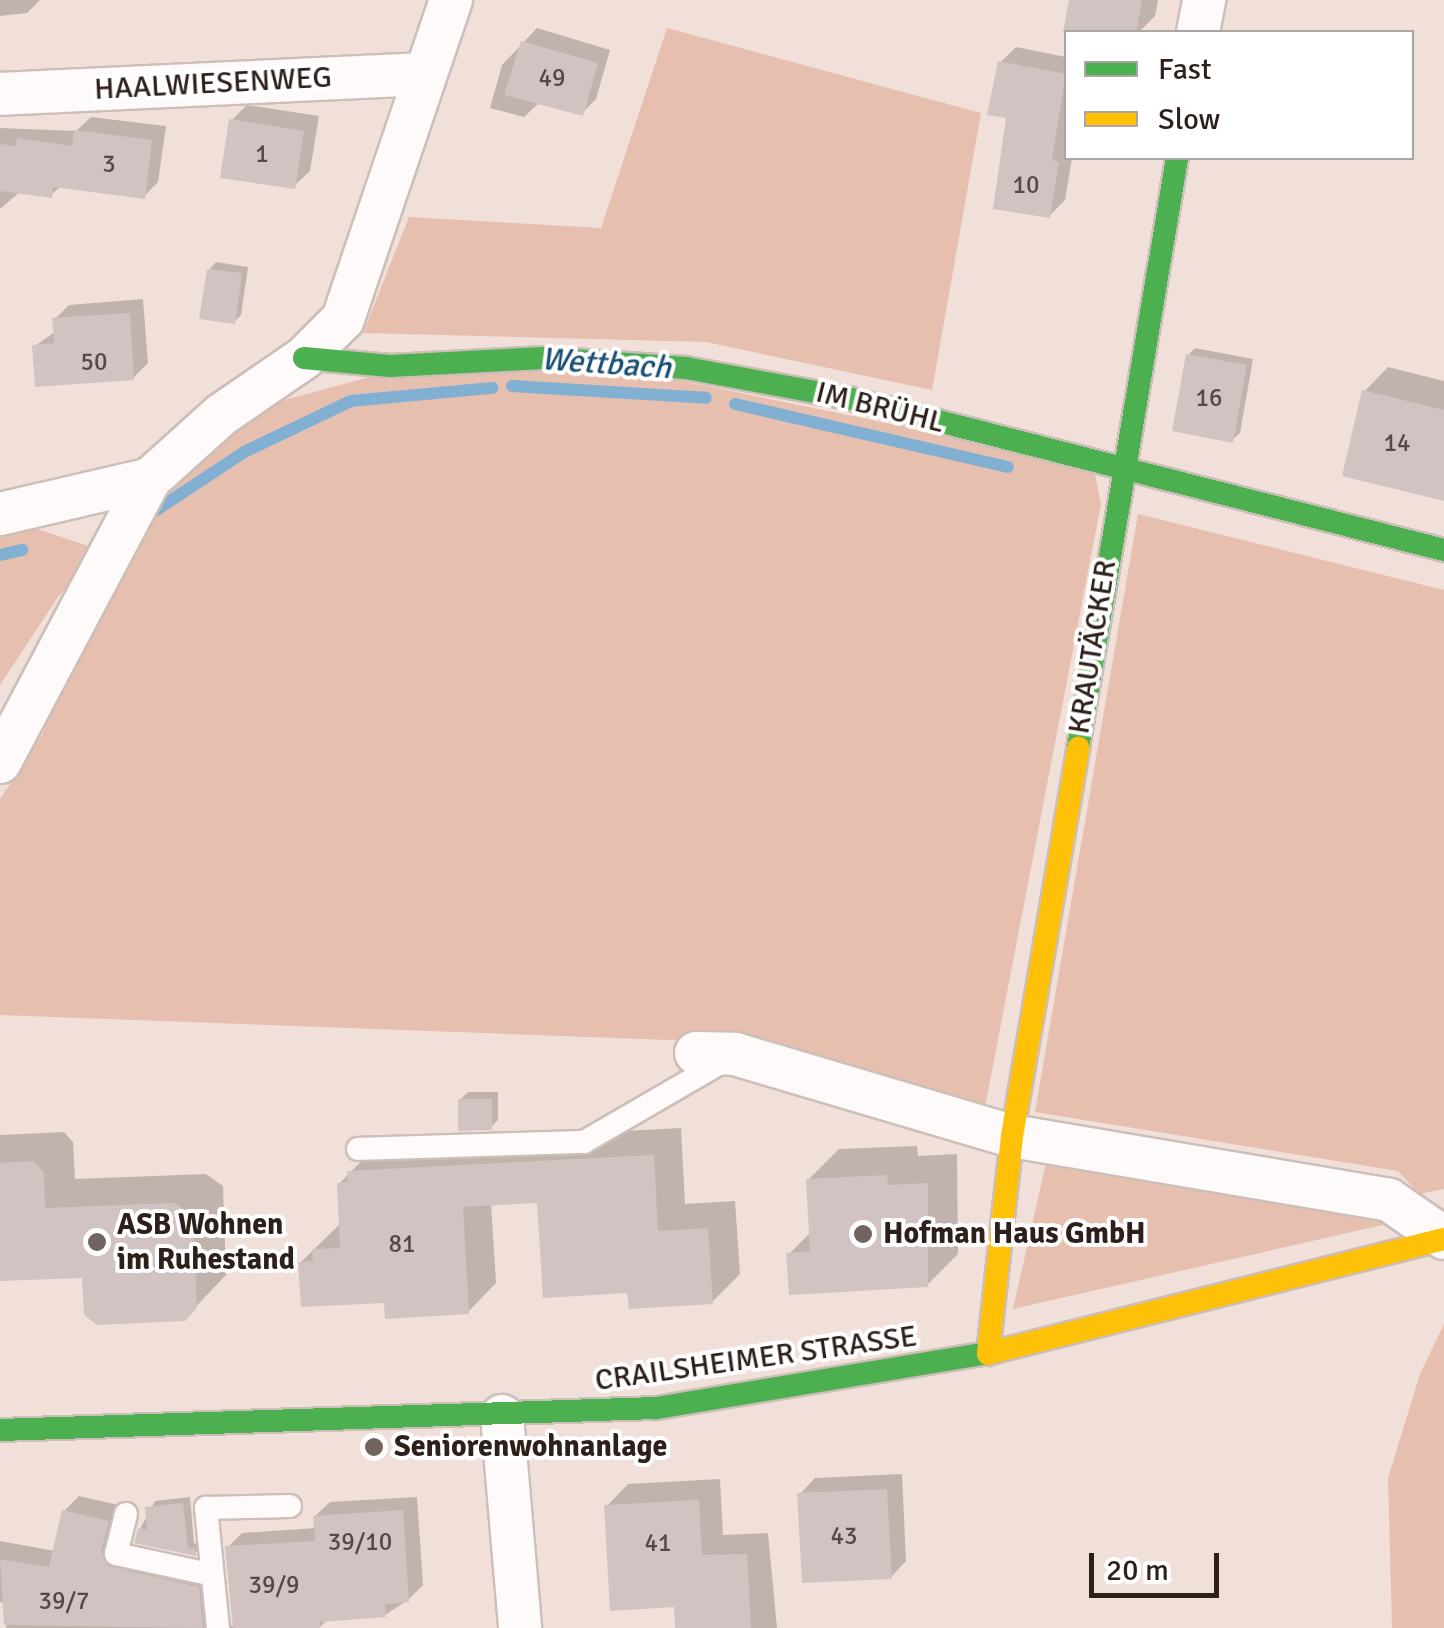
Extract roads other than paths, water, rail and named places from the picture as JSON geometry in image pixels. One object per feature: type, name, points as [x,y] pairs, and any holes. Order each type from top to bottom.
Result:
[{"type":"street","points":[[0,762],[150,479],[221,414],[304,358],[343,319],[451,0]]},
{"type":"street","points":[[1198,30],[1204,0]]},
{"type":"street","name":"HAALWIESENWEG","points":[[0,94],[425,74]]},
{"type":"street","name":"KRAUTÄCKER","points":[[988,1354],[1012,1136],[1177,160]]},
{"type":"street","name":"IM BRÜHL","points":[[304,358],[390,366],[544,358],[686,368],[848,398],[1444,550]]},
{"type":"street","points":[[0,514],[150,479]]},
{"type":"street","points":[[716,1054],[1012,1136],[1390,1200],[1444,1238]]},
{"type":"street","name":"CRAILSHEIMER STRASSE","points":[[0,1430],[656,1408],[988,1354],[1444,1238]]},
{"type":"street","points":[[502,1416],[520,1628]]},
{"type":"lane","points":[[358,1149],[584,1142],[716,1054]]},
{"type":"lane","points":[[218,1628],[209,1574],[206,1508],[290,1506]]},
{"type":"lane","points":[[126,1514],[116,1554],[209,1574]]},
{"type":"waterway","name":"Wettbach","points":[[512,386],[706,398]]},
{"type":"waterway","name":"Wettbach","points":[[155,511],[244,452],[351,401],[492,388]]},
{"type":"waterway","name":"Wettbach","points":[[735,404],[1008,467]]},
{"type":"waterway","name":"Wettbach","points":[[0,555],[22,550]]},
{"type":"place","name":"Hofman Haus GmbH","points":[[863,1234]]},
{"type":"place","name":"ASB Wohnen im Ruhestand","points":[[97,1242]]},
{"type":"place","name":"Seniorenwohnanlage","points":[[374,1447]]}]
